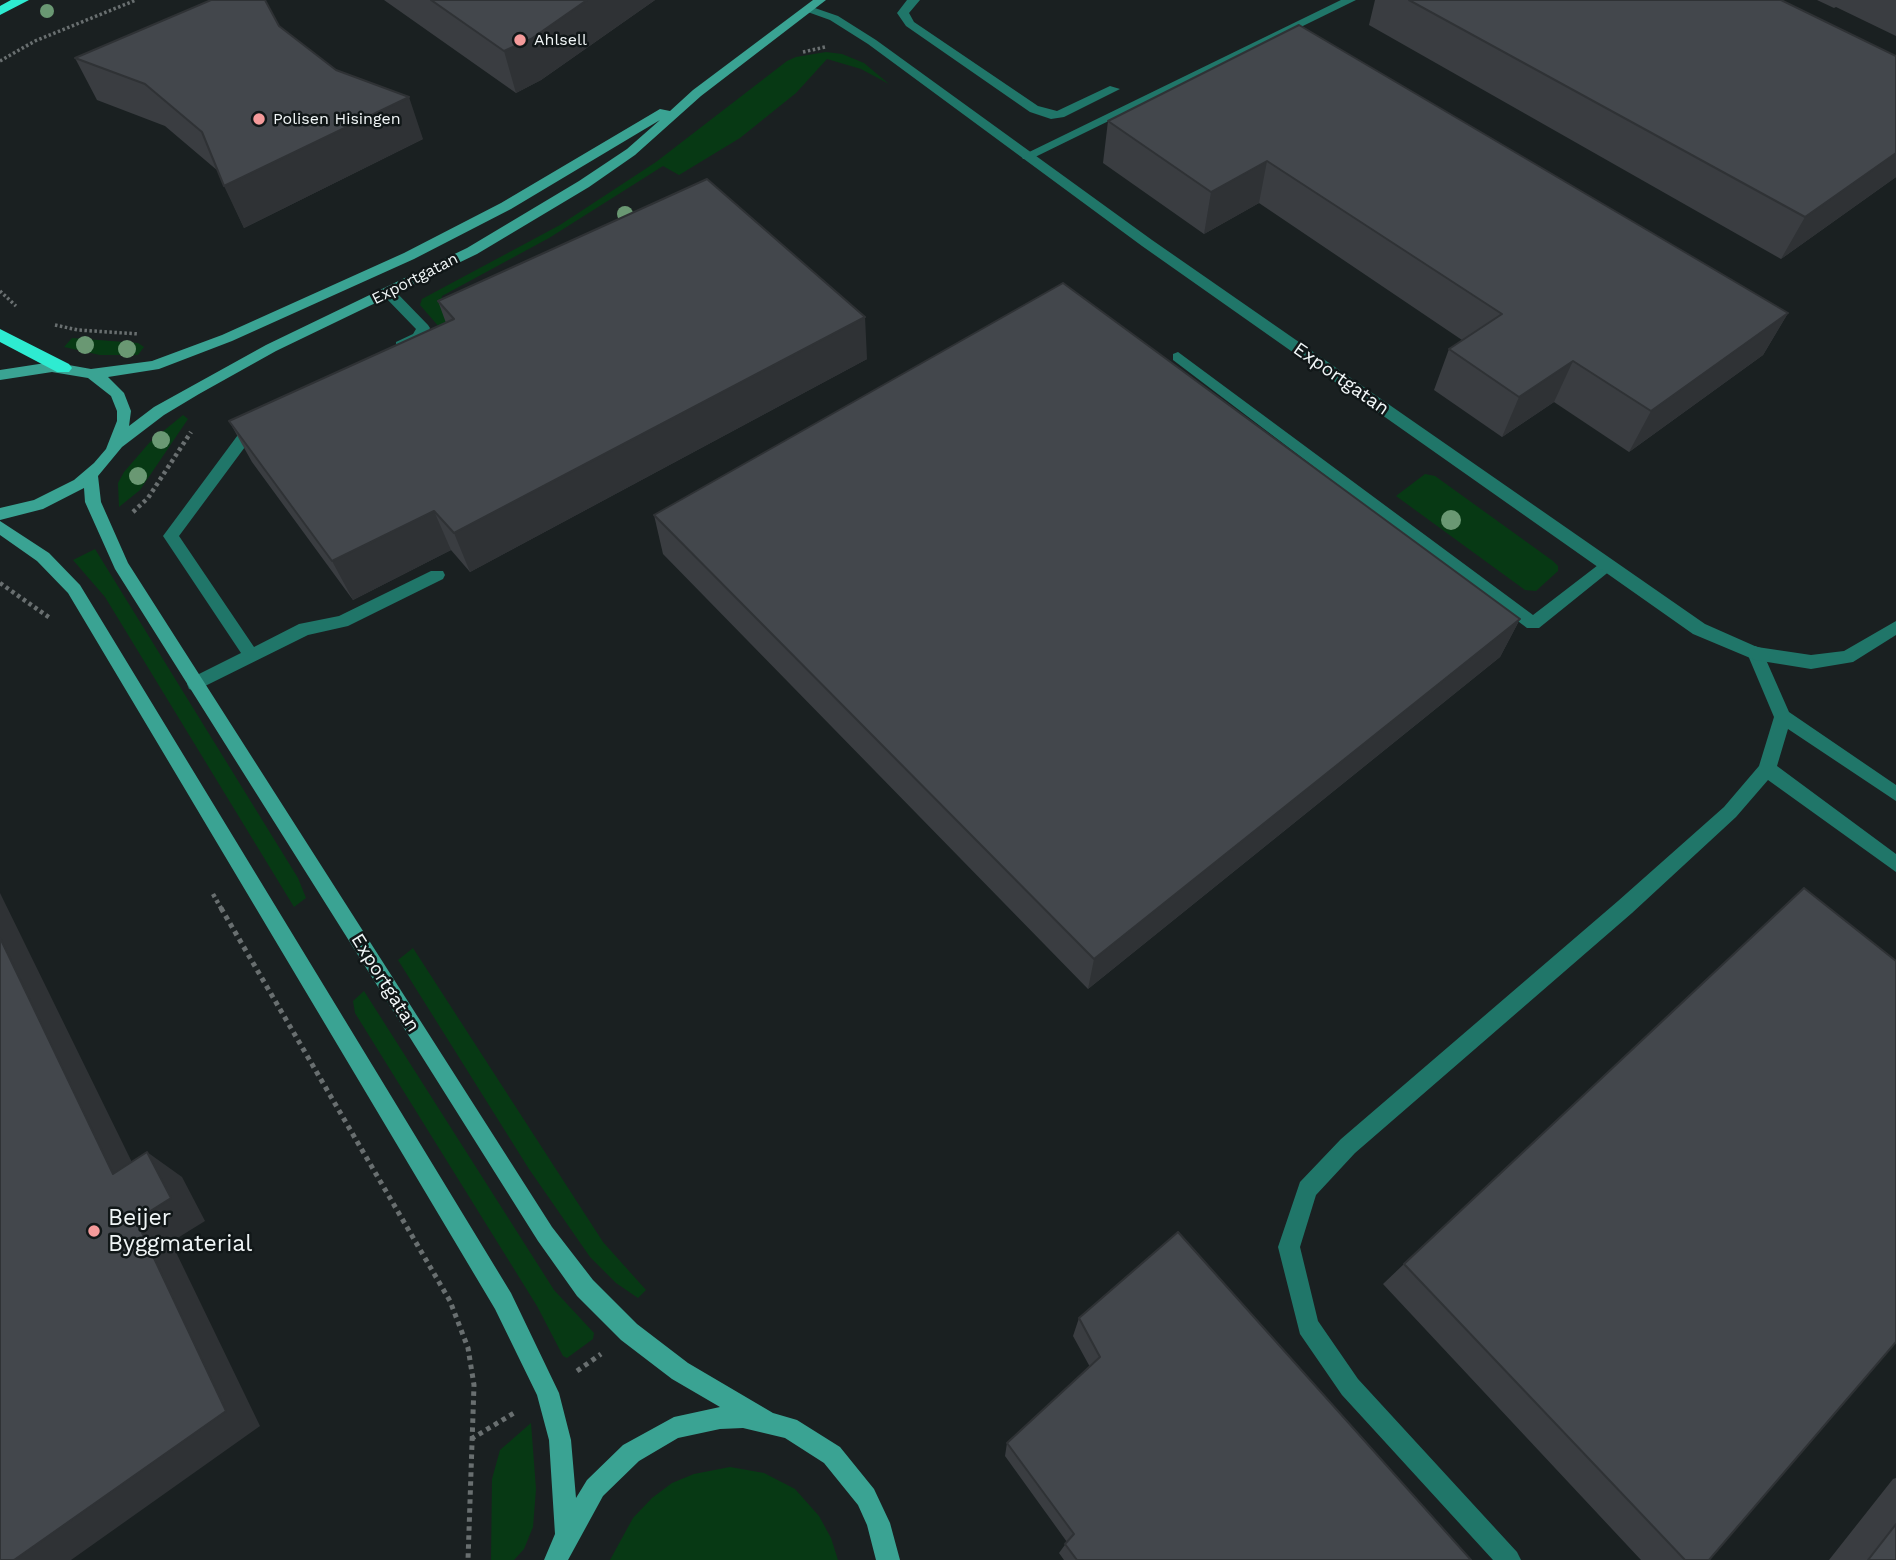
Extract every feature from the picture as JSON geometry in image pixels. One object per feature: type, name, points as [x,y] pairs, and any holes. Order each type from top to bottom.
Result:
[{"type":"highway","points":[[0,11],[22,0]]},
{"type":"highway","points":[[0,335],[63,368]]},
{"type":"street","points":[[914,0],[907,5],[903,13],[910,24],[1034,109],[1051,115],[1060,114],[1114,89]]},
{"type":"street","points":[[1027,156],[1350,0]]},
{"type":"street","name":"Exportgatan","points":[[0,514],[52,499],[90,475],[107,459],[118,443],[159,411],[194,390],[271,348],[471,251],[584,184],[631,152],[697,93],[815,4],[873,42],[1027,156],[1699,629],[1755,653],[1811,662],[1847,657],[1895,629]]},
{"type":"street","name":"Exportgatan","points":[[0,375],[27,369],[63,368],[91,374],[154,366],[227,338],[409,256],[506,206],[697,93]]},
{"type":"street","points":[[383,354],[419,337],[423,328],[389,293]]},
{"type":"street","points":[[1178,357],[1533,624],[1608,566]]},
{"type":"street","name":"Exportgatan","points":[[91,374],[110,386],[121,402],[124,421],[118,443]]},
{"type":"street","points":[[251,655],[171,536],[263,412]]},
{"type":"street","name":"Exportgatan","points":[[90,475],[93,502],[121,565],[545,1234],[585,1288],[629,1332],[680,1371],[765,1421]]},
{"type":"street","name":"Exportgatan","points":[[0,527],[43,557],[74,589],[503,1301],[548,1393],[557,1428],[567,1534]]},
{"type":"street","points":[[195,684],[305,629],[342,622],[437,575]]},
{"type":"street","points":[[1755,653],[1783,717],[1896,794]]},
{"type":"street","points":[[1509,1560],[1350,1387],[1308,1326],[1289,1247],[1307,1189],[1348,1146],[1730,813],[1767,769],[1783,717]]},
{"type":"street","points":[[1767,769],[1896,864]]},
{"type":"street","name":"Exportgatan","points":[[556,1560],[587,1499],[612,1468],[652,1439],[674,1428],[720,1418],[743,1417],[789,1428],[811,1440],[841,1465],[866,1497],[878,1523],[888,1560]]},
{"type":"path","points":[[0,61],[35,41],[136,0]]},
{"type":"path","points":[[0,583],[54,621]]},
{"type":"path","points":[[211,891],[450,1301],[468,1348],[474,1385],[468,1560]]},
{"type":"green space","points":[[826,52],[842,54],[864,63],[889,84],[861,69],[827,59],[796,93],[740,138],[679,175],[663,166],[549,238],[442,296],[440,306],[466,332],[440,328],[420,305],[422,299],[560,225],[656,162],[787,61]]},
{"type":"green space","points":[[72,338],[138,343],[144,347],[138,355],[100,355],[64,347]]},
{"type":"green space","points":[[183,415],[188,419],[140,490],[119,507],[118,483],[124,472],[150,442]]},
{"type":"green space","points":[[1425,474],[1435,476],[1553,561],[1558,566],[1558,571],[1536,591],[1525,590],[1396,496]]},
{"type":"green space","points":[[95,549],[298,878],[306,898],[294,907],[105,597],[73,560]]},
{"type":"green space","points":[[413,948],[603,1242],[646,1290],[638,1298],[616,1283],[590,1257],[529,1169],[398,960]]},
{"type":"green space","points":[[364,991],[554,1290],[594,1333],[593,1339],[567,1358],[563,1356],[537,1306],[355,1013],[353,1001]]},
{"type":"green space","points":[[531,1423],[536,1489],[533,1527],[524,1549],[514,1560],[491,1560],[492,1479],[500,1450]]},
{"type":"green space","points":[[730,1467],[764,1473],[795,1489],[819,1516],[831,1538],[838,1560],[610,1560],[633,1518],[652,1498],[672,1483],[694,1474]]},
{"type":"building","name":"Polisen Hisingen","points":[[211,0],[265,0],[279,26],[336,70],[409,97],[224,186],[202,132],[145,84],[75,58]]},
{"type":"building","points":[[431,0],[587,0],[531,39],[504,51]]},
{"type":"building","points":[[1409,0],[1781,0],[1896,56],[1896,153],[1805,217]]},
{"type":"building","points":[[1299,25],[1788,313],[1651,411],[1573,361],[1519,397],[1449,349],[1502,314],[1267,161],[1211,192],[1108,121]]},
{"type":"building","points":[[707,179],[865,317],[454,533],[434,511],[332,561],[229,421],[454,319],[438,301]]},
{"type":"building","points":[[1063,283],[1520,619],[1094,959],[654,515]]},
{"type":"building","points":[[1804,888],[1896,961],[1896,1342],[1709,1560],[1685,1560],[1404,1264]]},
{"type":"building","name":"Beijer Byggmaterial","points":[[0,938],[113,1174],[147,1152],[171,1198],[136,1220],[226,1411],[14,1560],[0,1560]]},
{"type":"building","points":[[1178,1232],[1471,1560],[1077,1560],[1065,1544],[1074,1534],[1007,1443],[1100,1357],[1079,1318]]},
{"type":"building","points":[[1896,1524],[1896,1560],[1868,1560]]},
{"type":"place","name":"Ahlsell","points":[[520,40]]},
{"type":"place","name":"Polisen Hisingen","points":[[259,119]]},
{"type":"place","name":"Beijer Byggmaterial","points":[[94,1231]]}]
